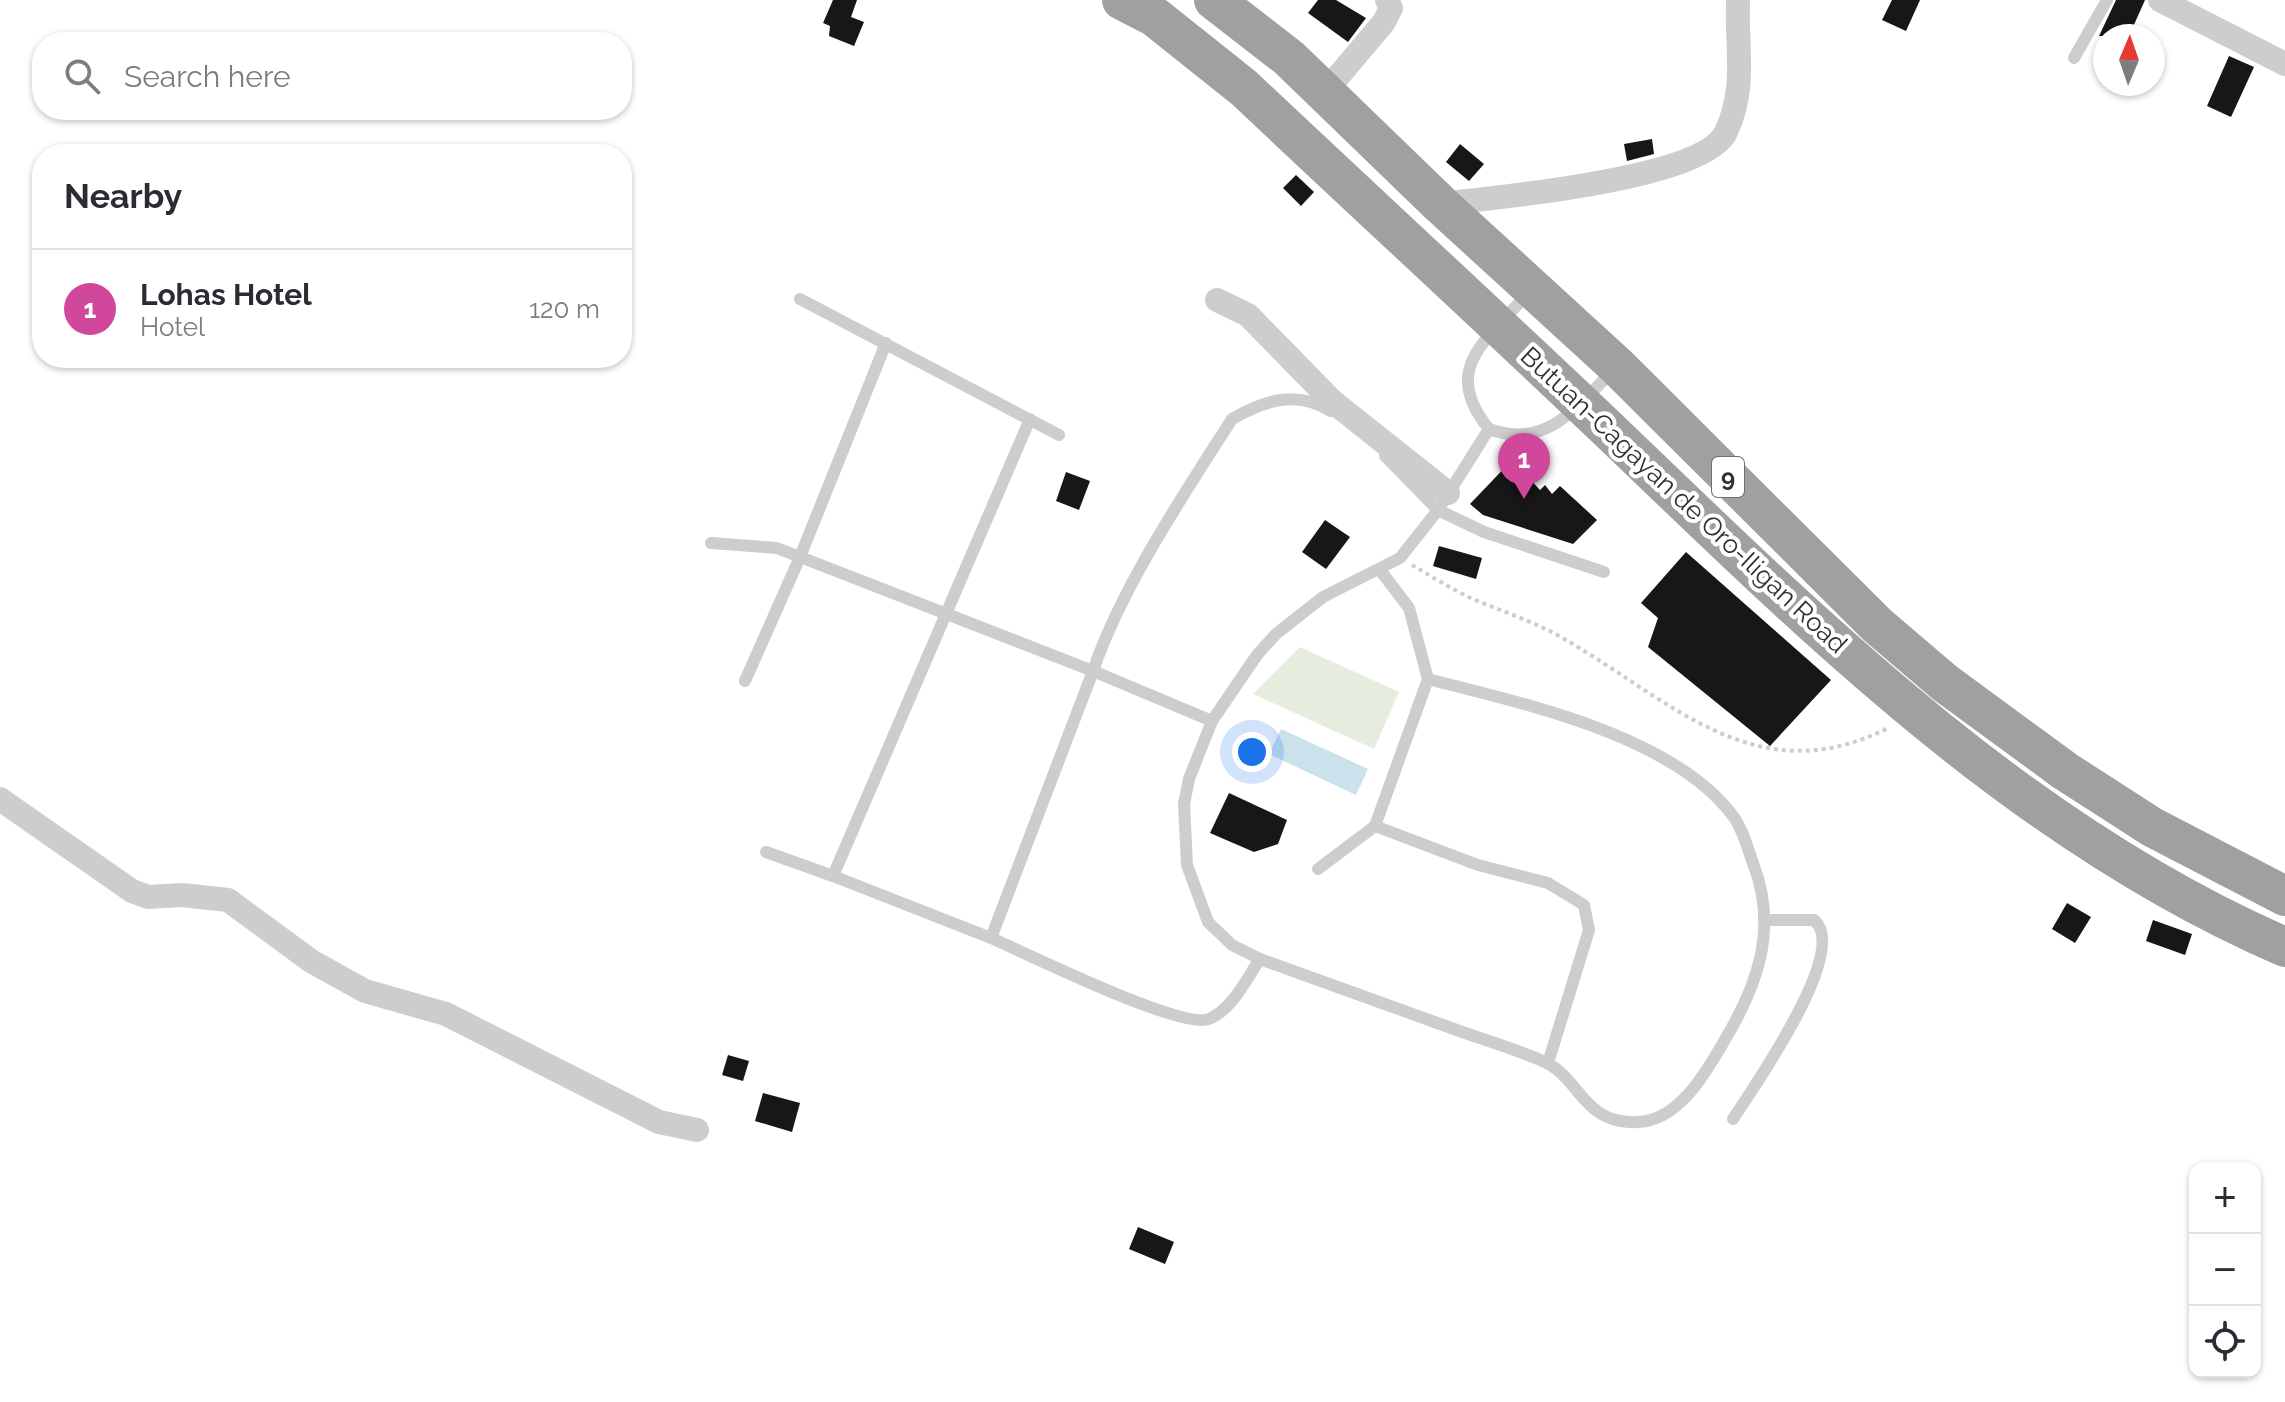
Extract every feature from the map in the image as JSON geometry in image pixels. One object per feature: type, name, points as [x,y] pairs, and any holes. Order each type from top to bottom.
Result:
[{"type":"highway","name":"Butuan-Cagayan de Oro-Iligan Road","points":[[1214,0],[1289,58],[1440,204],[1617,366],[1877,625],[1945,683],[2065,771],[2152,827],[2285,896]]},
{"type":"highway","name":"Butuan-Cagayan de Oro-Iligan Road","points":[[1147,6],[1244,88],[1500,326],[1804,618],[2024,797],[2119,862],[2211,915],[2285,947]]},
{"type":"street","points":[[1325,92],[1384,22],[1391,8],[1387,0]]},
{"type":"street","points":[[1440,204],[1515,196],[1673,168],[1713,148],[1725,136],[1738,101],[1742,65],[1738,0]]},
{"type":"street","points":[[2162,0],[2285,64]]},
{"type":"street","points":[[1217,300],[1248,315],[1295,359],[1332,401],[1443,501]]},
{"type":"street","points":[[4,810],[132,891],[148,897],[182,895],[228,900],[311,961],[365,991],[446,1014],[659,1122],[697,1130]]},
{"type":"lane","points":[[2074,58],[2107,0]]},
{"type":"lane","points":[[1533,288],[1471,360],[1466,379],[1468,399],[1489,429],[1525,436],[1557,426],[1617,366]]},
{"type":"lane","points":[[800,299],[1059,435]]},
{"type":"lane","points":[[745,681],[800,557],[886,343]]},
{"type":"lane","points":[[991,938],[1093,671],[1136,579],[1232,419],[1257,404],[1287,397],[1310,400],[1329,409],[1484,532],[1604,572]]},
{"type":"lane","points":[[833,876],[1030,419]]},
{"type":"lane","points":[[1428,679],[1521,703],[1652,751],[1704,787],[1734,817],[1763,890],[1766,920],[1755,981],[1739,1017],[1717,1053],[1679,1104],[1666,1115],[1641,1122],[1613,1119],[1593,1110],[1548,1063],[1260,959],[1232,945],[1208,922],[1187,865],[1184,804],[1189,779],[1212,721],[1257,655],[1276,634],[1323,597],[1400,558],[1443,501],[1489,429]]},
{"type":"lane","points":[[711,543],[777,548],[1093,671],[1212,721]]},
{"type":"lane","points":[[1318,869],[1375,826],[1428,679],[1409,608],[1380,570]]},
{"type":"lane","points":[[1375,826],[1478,865],[1548,883],[1584,905],[1589,930],[1548,1063]]},
{"type":"lane","points":[[766,852],[991,938],[1133,1000],[1194,1021],[1211,1018],[1221,1012],[1260,959]]},
{"type":"lane","points":[[1733,1119],[1797,1016],[1823,942],[1821,927],[1814,920],[1766,920]]},
{"type":"path","points":[[1400,558],[1469,597],[1565,639],[1723,737],[1748,745],[1799,752],[1829,748],[1858,742],[1918,712]]},
{"type":"green space","points":[[1300,647],[1399,692],[1374,749],[1253,694]]},
{"type":"water","points":[[1281,729],[1368,769],[1356,795],[1269,754]]},
{"type":"building","points":[[833,0],[857,0],[851,17],[864,22],[854,46],[829,36],[830,26],[823,23]]},
{"type":"building","points":[[1318,0],[1336,0],[1366,18],[1348,42],[1308,13]]},
{"type":"building","points":[[1892,0],[1920,0],[1906,31],[1882,20]]},
{"type":"building","points":[[2116,0],[2145,0],[2134,24],[2105,24]]},
{"type":"building","points":[[2229,56],[2254,67],[2231,117],[2207,106]]},
{"type":"building","points":[[1652,139],[1654,154],[1627,161],[1624,144]]},
{"type":"building","points":[[1460,144],[1484,164],[1469,181],[1446,162]]},
{"type":"building","points":[[1296,175],[1314,192],[1301,206],[1283,188]]},
{"type":"building","points":[[1512,460],[1540,490],[1545,485],[1552,494],[1560,486],[1597,520],[1573,544],[1483,515],[1470,504]]},
{"type":"building","points":[[1066,472],[1090,481],[1079,510],[1056,501]]},
{"type":"building","points":[[1325,520],[1350,537],[1326,569],[1302,552]]},
{"type":"building","points":[[1439,546],[1482,558],[1476,579],[1433,566]]},
{"type":"building","points":[[1686,552],[1831,680],[1770,746],[1648,647],[1658,618],[1641,603]]},
{"type":"building","points":[[1229,793],[1287,820],[1278,844],[1254,852],[1210,833]]},
{"type":"building","points":[[2067,903],[2091,917],[2075,943],[2052,929]]},
{"type":"building","points":[[2153,920],[2192,934],[2185,955],[2146,941]]},
{"type":"building","points":[[728,1055],[749,1061],[743,1081],[722,1075]]},
{"type":"building","points":[[763,1093],[800,1103],[792,1132],[755,1121]]},
{"type":"building","points":[[1138,1227],[1174,1242],[1165,1264],[1129,1249]]},
{"type":"place","name":"Lohas Hotel","points":[[1524,499]]}]
